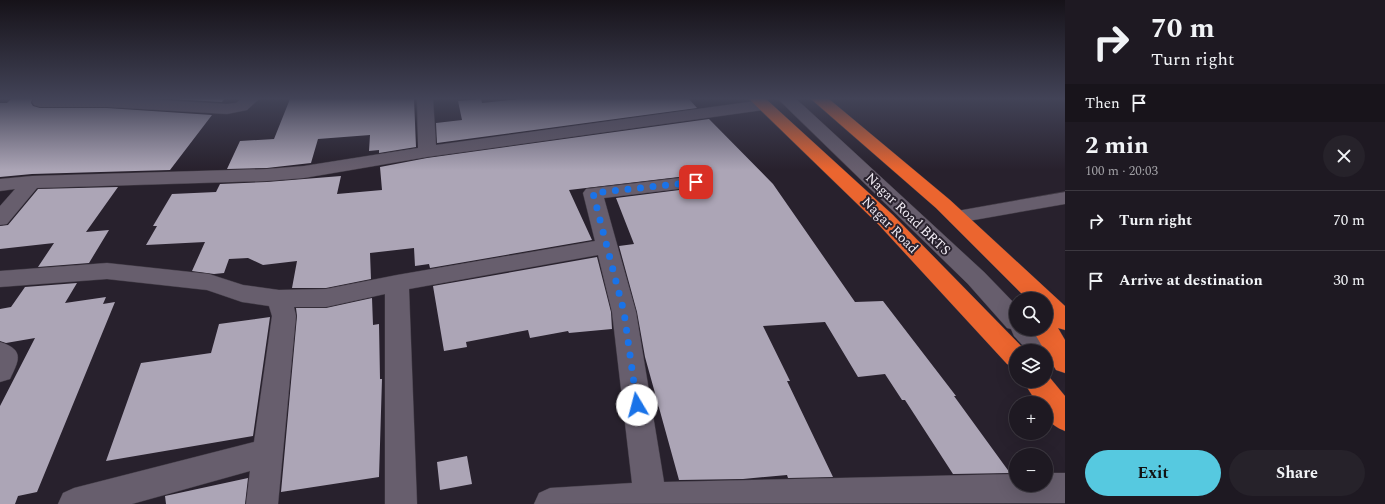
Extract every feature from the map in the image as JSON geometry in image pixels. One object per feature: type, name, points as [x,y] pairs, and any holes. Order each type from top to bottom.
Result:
[{"type":"highway","name":"Nagar Road","points":[[782,123],[886,220],[1009,350]]},
{"type":"highway","points":[[847,123],[957,217],[1027,290]]},
{"type":"highway","points":[[1053,310],[1065,321]]},
{"type":"highway","points":[[1049,336],[1065,362]]},
{"type":"highway","points":[[1042,388],[1065,418]]},
{"type":"street","points":[[426,123],[427,152]]},
{"type":"street","points":[[0,185],[32,182],[267,175],[304,172],[623,123]]},
{"type":"street","name":"Nagar Road BRTS","points":[[813,123],[976,278],[1009,313]]},
{"type":"street","points":[[0,219],[32,182]]},
{"type":"street","points":[[651,501],[624,312],[593,193],[696,182]]},
{"type":"street","points":[[957,217],[1065,198]]},
{"type":"street","points":[[0,280],[107,271],[209,282],[242,293],[279,299],[326,298],[397,283],[607,246]]},
{"type":"street","points":[[397,283],[401,504]]},
{"type":"street","points":[[262,504],[284,316],[279,299]]},
{"type":"street","points":[[1030,336],[1037,344]]},
{"type":"street","points":[[0,352],[5,357],[5,362],[0,371]]},
{"type":"street","points":[[1053,361],[1065,374]]},
{"type":"street","points":[[74,504],[269,452]]},
{"type":"street","points":[[550,504],[1065,488]]},
{"type":"building","points":[[0,123],[206,123],[170,170],[32,174],[0,177]]},
{"type":"building","points":[[281,123],[415,123],[416,147],[379,153],[379,150],[369,151],[370,135],[318,139],[311,163],[267,168],[227,169],[240,141],[274,139]]},
{"type":"building","points":[[436,123],[440,123],[589,123],[437,143]]},
{"type":"building","points":[[684,123],[712,123],[773,184],[855,302],[883,301],[956,396],[954,396],[1009,473],[953,474],[905,400],[902,400],[885,374],[858,377],[825,322],[763,326],[790,381],[787,381],[833,477],[788,478],[787,475],[743,479],[679,480],[645,357],[637,312],[619,246],[634,244],[616,198],[703,187],[707,181],[703,177],[696,175],[569,190],[592,240],[430,268],[429,264],[415,266],[414,248],[370,253],[371,279],[326,288],[292,288],[297,261],[263,265],[248,258],[229,259],[224,273],[214,274],[192,271],[205,242],[146,245],[157,226],[153,226],[172,194],[216,192],[220,184],[341,176],[337,194],[382,190],[380,167],[427,158]]},
{"type":"building","points":[[118,187],[86,232],[109,230],[89,263],[38,267],[54,243],[0,249],[0,226],[8,225],[38,189]]},
{"type":"building","points":[[597,257],[611,312],[612,329],[569,333],[568,331],[530,338],[528,330],[466,342],[467,347],[444,351],[433,286]]},
{"type":"building","points":[[77,283],[65,303],[106,297],[103,304],[115,302],[37,492],[18,496],[15,504],[0,504],[0,406],[35,338],[6,343],[0,341],[0,309],[11,307],[25,287]]},
{"type":"building","points":[[372,298],[373,325],[379,324],[380,379],[382,379],[379,477],[281,492],[297,316],[296,308],[326,308]]},
{"type":"building","points":[[270,317],[253,436],[106,461],[141,363],[211,353],[219,324]]},
{"type":"building","points":[[467,456],[472,484],[440,490],[437,462]]},
{"type":"building","points":[[248,478],[245,504],[166,504],[165,496]]},
{"type":"route","points":[[637,405],[624,312],[593,193],[696,182]]}]
